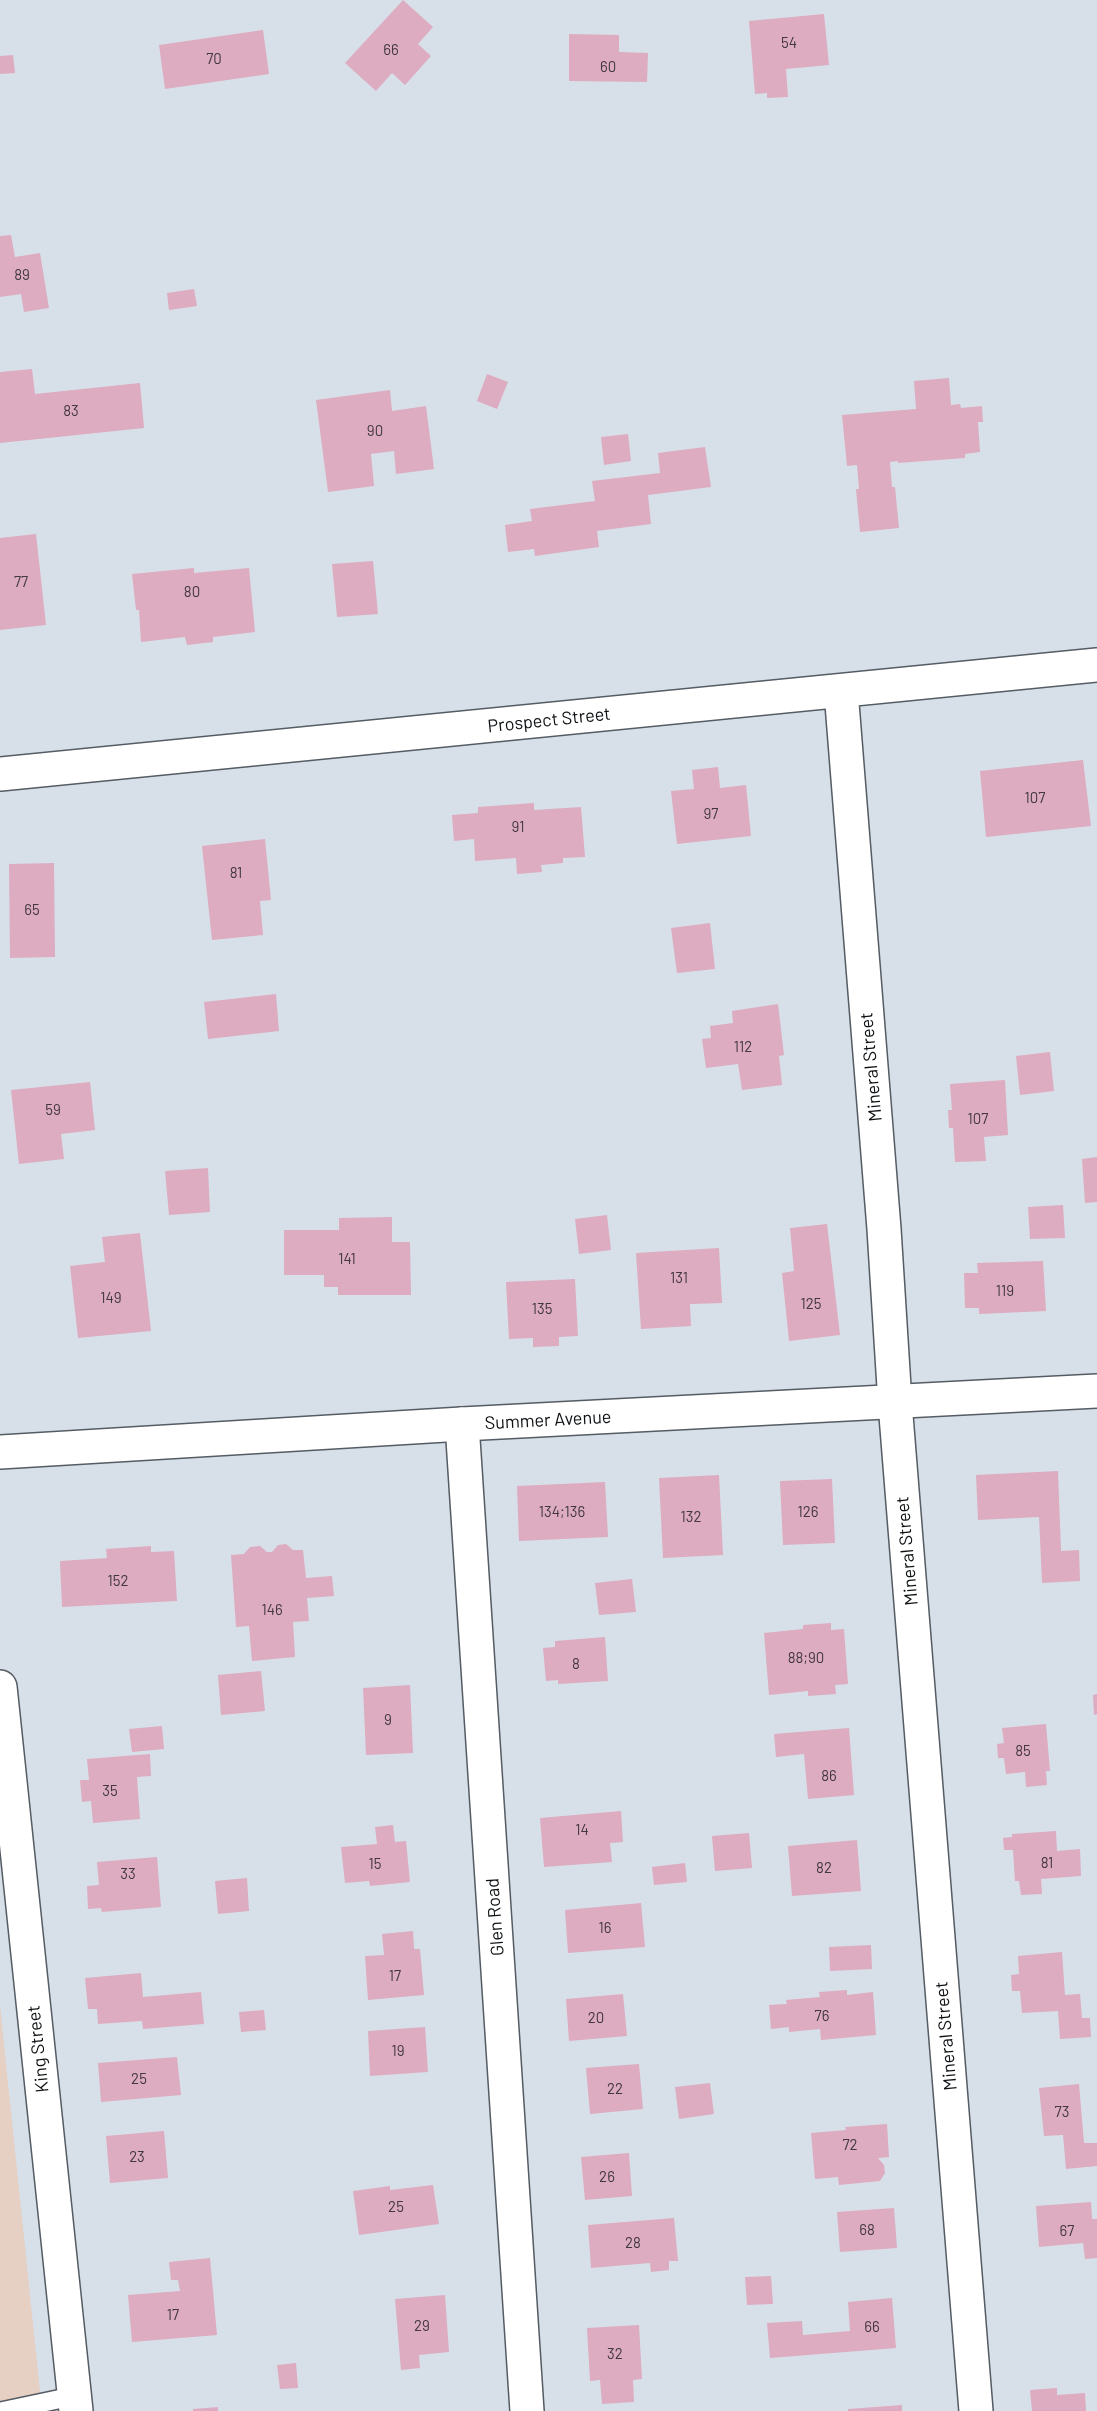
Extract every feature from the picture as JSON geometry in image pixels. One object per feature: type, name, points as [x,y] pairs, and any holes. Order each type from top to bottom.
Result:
[{"type":"street","name":"Prospect Street","points":[[0,774],[1097,665]]},
{"type":"street","name":"Mineral Street","points":[[841,691],[884,1228],[895,1403],[976,2411]]},
{"type":"street","name":"Summer Avenue","points":[[0,1452],[462,1424],[1097,1391]]},
{"type":"street","name":"Glen Road","points":[[462,1424],[527,2411]]},
{"type":"street","name":"King Street","points":[[0,1687],[75,2403]]},
{"type":"lane","points":[[3,2411],[75,2403]]},
{"type":"shaded area","points":[[0,2006],[42,2411],[0,2411]]},
{"type":"building","points":[[403,0],[433,27],[418,44],[431,56],[405,85],[392,73],[376,91],[345,63]]},
{"type":"building","points":[[824,14],[829,65],[786,69],[788,97],[767,98],[767,93],[755,94],[749,21]]},
{"type":"building","points":[[263,30],[269,74],[165,89],[159,45]]},
{"type":"building","points":[[569,34],[619,35],[619,52],[648,53],[647,82],[569,81]]},
{"type":"building","points":[[13,55],[15,73],[0,74],[0,56]]},
{"type":"building","points":[[11,235],[15,257],[40,253],[49,308],[24,312],[21,294],[0,297],[0,236]]},
{"type":"building","points":[[194,289],[197,306],[169,310],[167,293]]},
{"type":"building","points":[[32,369],[35,394],[140,383],[144,428],[0,443],[0,372]]},
{"type":"building","points":[[487,374],[508,382],[497,409],[477,401]]},
{"type":"building","points":[[949,378],[951,405],[960,404],[961,408],[982,406],[983,422],[978,422],[980,452],[965,454],[965,458],[890,462],[899,528],[860,532],[856,489],[859,489],[857,465],[847,466],[842,415],[916,409],[914,381]]},
{"type":"building","points":[[390,390],[392,411],[426,406],[434,469],[396,474],[394,451],[371,454],[374,486],[328,492],[316,400]]},
{"type":"building","points":[[628,434],[631,461],[604,465],[601,437]]},
{"type":"building","points":[[705,447],[711,487],[648,495],[651,524],[597,531],[599,547],[535,556],[534,549],[508,552],[505,525],[532,521],[530,509],[595,501],[592,481],[660,473],[658,453]]},
{"type":"building","points":[[36,534],[46,625],[0,630],[0,538]]},
{"type":"building","points":[[373,561],[378,614],[337,617],[332,564]]},
{"type":"building","points":[[194,568],[194,573],[249,568],[255,632],[213,637],[213,642],[187,645],[185,637],[141,642],[139,610],[136,610],[132,574]]},
{"type":"building","points":[[1083,760],[1091,826],[986,837],[980,771]]},
{"type":"building","points":[[718,767],[720,788],[746,785],[751,836],[677,844],[671,791],[694,789],[692,770]]},
{"type":"building","points":[[534,803],[534,810],[581,807],[585,857],[563,858],[563,863],[541,865],[542,872],[517,874],[516,858],[475,861],[474,839],[454,841],[452,815],[478,813],[478,807]]},
{"type":"building","points":[[265,839],[271,900],[260,901],[263,935],[212,940],[202,846]]},
{"type":"building","points":[[54,863],[55,957],[10,958],[9,864]]},
{"type":"building","points":[[710,923],[715,969],[677,973],[671,928]]},
{"type":"building","points":[[276,994],[279,1031],[208,1039],[204,1002]]},
{"type":"building","points":[[778,1004],[784,1055],[779,1056],[782,1085],[742,1090],[738,1064],[706,1068],[702,1039],[711,1038],[710,1026],[733,1023],[732,1011]]},
{"type":"building","points":[[1050,1052],[1054,1091],[1020,1095],[1016,1056]]},
{"type":"building","points":[[1005,1080],[1008,1135],[984,1137],[986,1161],[955,1162],[953,1128],[949,1128],[948,1110],[952,1110],[950,1084]]},
{"type":"building","points":[[90,1082],[95,1130],[61,1134],[64,1159],[19,1164],[11,1090]]},
{"type":"building","points":[[1097,1157],[1097,1202],[1085,1203],[1082,1159]]},
{"type":"building","points":[[208,1168],[210,1212],[169,1215],[165,1171]]},
{"type":"building","points":[[1063,1205],[1065,1238],[1030,1239],[1028,1207]]},
{"type":"building","points":[[607,1215],[611,1250],[579,1254],[575,1219]]},
{"type":"building","points":[[392,1217],[392,1242],[410,1242],[411,1295],[338,1295],[338,1287],[324,1287],[324,1275],[284,1275],[284,1230],[339,1230],[339,1218]]},
{"type":"building","points":[[827,1224],[840,1335],[789,1341],[782,1273],[794,1271],[790,1228]]},
{"type":"building","points":[[140,1233],[151,1331],[78,1338],[70,1266],[105,1262],[102,1237]]},
{"type":"building","points":[[719,1248],[722,1303],[690,1304],[691,1326],[641,1329],[636,1253]]},
{"type":"building","points":[[1043,1261],[1046,1311],[979,1314],[979,1308],[965,1308],[964,1273],[978,1273],[977,1263]]},
{"type":"building","points":[[575,1279],[578,1336],[559,1337],[559,1346],[533,1347],[533,1338],[509,1339],[506,1282]]},
{"type":"building","points":[[1058,1471],[1061,1551],[1079,1550],[1080,1581],[1042,1583],[1039,1517],[978,1520],[976,1475]]},
{"type":"building","points":[[719,1475],[723,1555],[663,1558],[659,1478]]},
{"type":"building","points":[[832,1479],[835,1543],[783,1545],[780,1481]]},
{"type":"building","points":[[605,1482],[608,1537],[519,1541],[517,1486]]},
{"type":"building","points":[[286,1544],[293,1550],[303,1550],[306,1578],[332,1576],[334,1596],[307,1598],[309,1621],[293,1622],[295,1657],[252,1661],[249,1626],[236,1627],[231,1555],[244,1554],[250,1547],[260,1546],[267,1552],[272,1552],[278,1545]]},
{"type":"building","points":[[151,1546],[151,1552],[174,1551],[177,1601],[62,1607],[60,1561],[107,1558],[106,1549]]},
{"type":"building","points":[[632,1579],[636,1612],[599,1615],[595,1583]]},
{"type":"building","points":[[831,1623],[831,1630],[844,1629],[848,1684],[835,1685],[836,1694],[808,1696],[808,1691],[769,1695],[764,1633],[803,1629],[803,1625]]},
{"type":"building","points":[[605,1637],[608,1681],[558,1684],[558,1680],[546,1681],[543,1648],[555,1647],[555,1641]]},
{"type":"building","points":[[261,1671],[265,1711],[221,1715],[218,1675]]},
{"type":"building","points":[[410,1685],[413,1753],[366,1755],[363,1688]]},
{"type":"building","points":[[1097,1694],[1097,1714],[1094,1715],[1093,1695]]},
{"type":"building","points":[[1046,1724],[1050,1771],[1046,1771],[1047,1785],[1026,1787],[1025,1772],[1006,1774],[1004,1758],[998,1758],[997,1744],[1004,1743],[1002,1728]]},
{"type":"building","points":[[162,1726],[164,1749],[132,1752],[129,1729]]},
{"type":"building","points":[[849,1728],[854,1795],[808,1799],[804,1754],[776,1757],[774,1734]]},
{"type":"building","points":[[150,1754],[151,1776],[137,1777],[140,1819],[93,1823],[91,1801],[82,1802],[80,1780],[89,1780],[87,1759]]},
{"type":"building","points":[[621,1811],[623,1842],[610,1843],[612,1862],[544,1867],[540,1818]]},
{"type":"building","points":[[393,1825],[395,1842],[406,1841],[410,1882],[370,1886],[369,1881],[345,1883],[341,1847],[377,1844],[375,1827]]},
{"type":"building","points":[[1056,1831],[1057,1851],[1080,1849],[1081,1876],[1041,1879],[1042,1894],[1021,1895],[1019,1881],[1015,1881],[1013,1850],[1004,1850],[1003,1838],[1012,1837],[1012,1834]]},
{"type":"building","points":[[749,1833],[752,1868],[715,1871],[712,1836]]},
{"type":"building","points":[[857,1840],[861,1891],[792,1896],[788,1846]]},
{"type":"building","points":[[157,1857],[161,1907],[102,1912],[101,1908],[88,1909],[87,1886],[99,1885],[97,1862]]},
{"type":"building","points":[[685,1863],[687,1882],[654,1885],[652,1867]]},
{"type":"building","points":[[247,1878],[249,1911],[218,1914],[215,1881]]},
{"type":"building","points":[[641,1903],[645,1947],[568,1953],[565,1910]]},
{"type":"building","points":[[413,1931],[414,1949],[420,1949],[424,1995],[368,2000],[365,1956],[384,1955],[382,1934]]},
{"type":"building","points":[[871,1945],[872,1969],[830,1971],[829,1947]]},
{"type":"building","points":[[1062,1952],[1065,1995],[1080,1994],[1082,2018],[1090,2018],[1091,2037],[1060,2039],[1058,2011],[1022,2013],[1020,1991],[1012,1991],[1011,1975],[1019,1974],[1018,1956]]},
{"type":"building","points":[[141,1973],[143,1997],[201,1992],[204,2024],[143,2029],[142,2021],[98,2024],[97,2009],[88,2009],[85,1978]]},
{"type":"building","points":[[847,1990],[847,1995],[873,1992],[876,2035],[821,2040],[820,2029],[789,2032],[789,2027],[771,2029],[769,2005],[787,2004],[786,2000],[820,1997],[819,1992]]},
{"type":"building","points":[[623,1994],[627,2036],[569,2041],[566,1999]]},
{"type":"building","points":[[264,2010],[266,2030],[241,2032],[239,2012]]},
{"type":"building","points":[[425,2027],[428,2072],[370,2076],[368,2031]]},
{"type":"building","points":[[177,2057],[181,2095],[101,2102],[98,2063]]},
{"type":"building","points":[[639,2064],[643,2109],[590,2114],[586,2068]]},
{"type":"building","points":[[710,2083],[714,2114],[679,2119],[675,2087]]},
{"type":"building","points":[[1079,2084],[1084,2143],[1097,2143],[1097,2166],[1066,2169],[1063,2135],[1044,2136],[1039,2088]]},
{"type":"building","points":[[887,2124],[889,2157],[878,2158],[884,2165],[885,2173],[880,2181],[839,2185],[838,2177],[815,2179],[811,2133],[846,2130],[845,2127]]},
{"type":"building","points":[[164,2131],[168,2178],[110,2183],[106,2136]]},
{"type":"building","points":[[629,2153],[632,2196],[585,2200],[581,2157]]},
{"type":"building","points":[[433,2185],[439,2224],[359,2235],[353,2191],[390,2186],[390,2190]]},
{"type":"building","points":[[1091,2202],[1092,2219],[1097,2219],[1097,2258],[1085,2259],[1083,2243],[1039,2247],[1036,2206]]},
{"type":"building","points":[[894,2208],[897,2248],[840,2252],[837,2212]]},
{"type":"building","points":[[674,2218],[678,2261],[669,2261],[669,2270],[651,2272],[650,2263],[591,2268],[588,2225]]},
{"type":"building","points":[[210,2258],[217,2335],[132,2342],[128,2295],[180,2291],[178,2280],[171,2280],[169,2262]]},
{"type":"building","points":[[771,2276],[773,2304],[747,2305],[745,2277]]},
{"type":"building","points":[[445,2295],[449,2352],[419,2355],[420,2368],[401,2370],[395,2299]]},
{"type":"building","points":[[892,2298],[896,2348],[770,2358],[767,2323],[802,2321],[803,2335],[850,2331],[848,2302]]},
{"type":"building","points":[[639,2325],[642,2379],[633,2380],[634,2402],[602,2404],[600,2380],[590,2381],[587,2328]]},
{"type":"building","points":[[296,2363],[298,2388],[280,2389],[277,2365]]},
{"type":"building","points":[[1057,2388],[1057,2395],[1085,2393],[1086,2411],[1032,2411],[1030,2390]]},
{"type":"building","points":[[902,2405],[902,2411],[848,2411],[848,2409]]},
{"type":"building","points":[[218,2407],[218,2411],[193,2411],[193,2409]]}]
